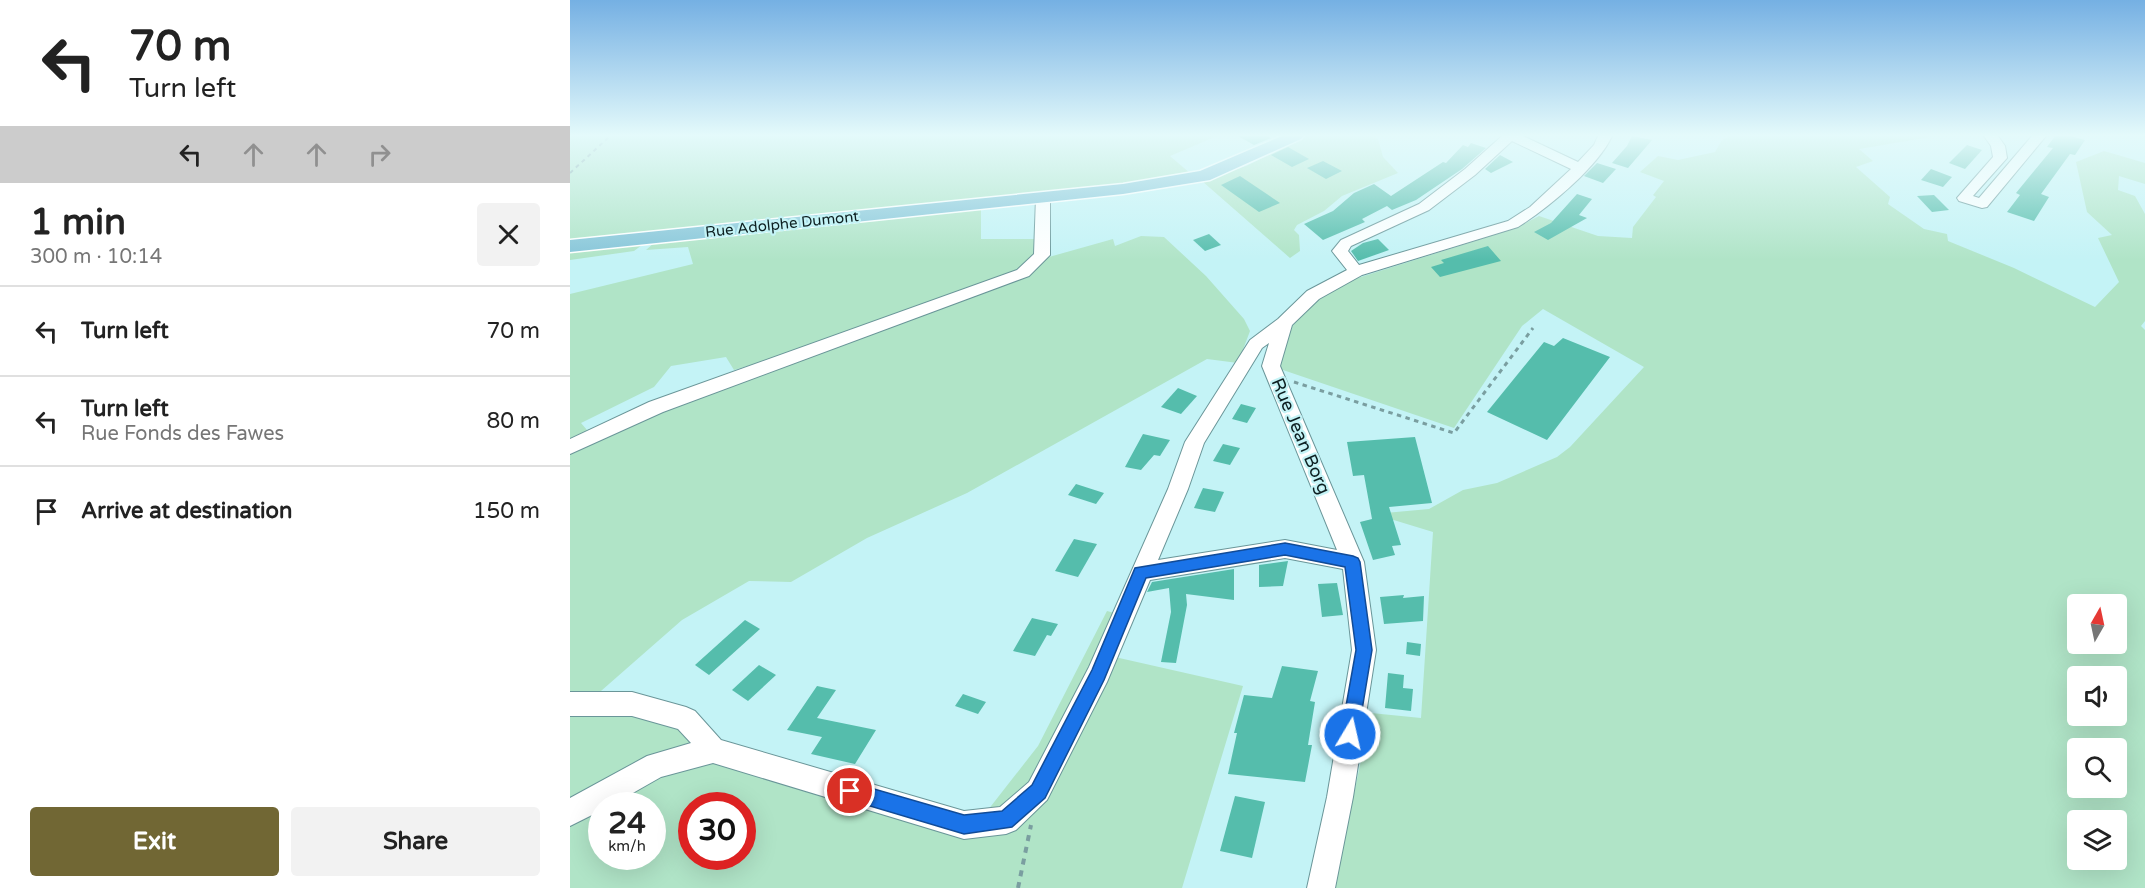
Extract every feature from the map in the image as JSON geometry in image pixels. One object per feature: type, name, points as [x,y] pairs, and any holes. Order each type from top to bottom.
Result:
[{"type":"main road","name":"Rue Adolphe Dumont","points":[[570,246],[1123,189],[1195,177]]},
{"type":"street","points":[[1356,272],[1340,251],[1346,243],[1424,207],[1463,177]]},
{"type":"street","name":"Rue Jean Borg","points":[[1321,888],[1340,796],[1364,650],[1353,562],[1273,371],[1284,323],[1313,295],[1356,272],[1513,224],[1535,210],[1570,177]]},
{"type":"street","points":[[1983,177],[1964,198],[1982,204],[2004,177]]},
{"type":"street","points":[[570,447],[656,407],[1023,273],[1042,255],[1043,196]]},
{"type":"street","points":[[570,813],[656,765],[713,750],[964,825],[1006,820],[1038,791],[1098,674],[1178,489],[1195,442],[1256,344],[1284,323]]},
{"type":"street","points":[[1243,362],[1273,371]]},
{"type":"street","points":[[1141,572],[1285,549],[1353,562]]},
{"type":"street","points":[[570,704],[632,704],[686,719],[713,750]]},
{"type":"path","points":[[1273,371],[1454,434],[1533,328]]},
{"type":"path","points":[[1018,888],[1032,824]]},
{"type":"green space","points":[[570,177],[1190,177],[570,241]]},
{"type":"green space","points":[[1212,177],[1387,177],[1342,196],[1324,211],[1297,225],[1294,230],[1299,235],[1300,251],[1290,258],[1202,181]]},
{"type":"green space","points":[[1655,177],[1868,177],[1890,197],[1888,204],[1924,229],[1947,234],[1948,241],[2014,268],[2095,307],[2119,282],[2098,238],[2112,235],[2087,212],[2079,177],[2119,177],[2118,190],[2135,196],[2145,214],[2145,321],[2141,326],[2145,330],[2145,888],[1334,888],[1371,713],[1421,718],[1433,532],[1374,514],[1429,509],[1463,490],[1497,483],[1557,457],[1570,447],[1644,367],[1543,309],[1522,326],[1454,428],[1280,369],[1286,334],[1312,302],[1345,282],[1516,228],[1539,216],[1598,236],[1632,238],[1633,227],[1656,197],[1653,195],[1664,181]]},
{"type":"green space","points":[[2124,177],[2145,177],[2145,184]]},
{"type":"green space","points":[[981,207],[981,239],[1041,239],[1049,257],[1113,239],[1115,246],[1141,236],[1164,237],[1206,276],[1244,319],[1250,331],[1238,363],[1207,359],[967,493],[867,538],[791,582],[749,581],[682,620],[593,698],[570,698],[570,294],[693,264],[688,247],[646,250],[655,242]],"holes":[[[726,357],[734,370],[775,358],[587,430],[581,423],[654,387],[671,366]]]},
{"type":"green space","points":[[646,242],[634,251],[570,260],[570,250]]},
{"type":"green space","points":[[1107,611],[1122,615],[1106,655],[1243,686],[1182,888],[570,888],[570,816],[588,808],[588,870],[666,870],[666,792],[624,792],[693,761],[716,763],[970,833],[1038,746]]},
{"type":"green space","points":[[570,710],[636,712],[684,726],[692,745],[595,792],[588,792],[588,795],[570,804]]},
{"type":"building","points":[[1242,177],[1280,203],[1259,212],[1221,185]]},
{"type":"building","points":[[1419,177],[1449,177],[1416,200],[1392,210],[1387,206],[1362,219],[1365,222],[1323,240],[1304,224],[1333,211],[1354,193],[1374,184],[1391,196]]},
{"type":"building","points":[[1588,177],[1608,177],[1603,183]]},
{"type":"building","points":[[1923,177],[1952,177],[1943,187],[1921,180]]},
{"type":"building","points":[[2029,177],[2053,177],[2041,194],[2049,197],[2034,221],[2007,212],[2020,195],[2016,193]]},
{"type":"building","points":[[1577,194],[1592,199],[1579,215],[1587,218],[1548,240],[1534,232],[1551,223]]},
{"type":"building","points":[[1934,195],[1949,210],[1932,212],[1917,196]]},
{"type":"building","points":[[1209,234],[1221,245],[1205,251],[1193,240]]},
{"type":"building","points":[[1378,239],[1389,250],[1358,261],[1351,251],[1363,243]]},
{"type":"building","points":[[1488,246],[1501,261],[1440,277],[1431,267],[1444,263],[1441,260]]},
{"type":"building","points":[[1563,338],[1610,357],[1547,440],[1487,412],[1544,342],[1554,346]]},
{"type":"building","points":[[1178,388],[1197,396],[1181,414],[1161,407]]},
{"type":"building","points":[[1241,404],[1256,408],[1247,423],[1232,419]]},
{"type":"building","points":[[1143,434],[1170,440],[1160,456],[1154,455],[1141,470],[1125,467]]},
{"type":"building","points":[[1415,437],[1432,503],[1389,507],[1401,545],[1392,546],[1395,555],[1373,560],[1360,522],[1372,519],[1364,475],[1353,476],[1347,442]]},
{"type":"building","points":[[1223,444],[1240,448],[1230,465],[1213,461]]},
{"type":"building","points":[[1076,484],[1104,493],[1096,504],[1068,495]]},
{"type":"building","points":[[1203,488],[1224,492],[1215,512],[1194,508]]},
{"type":"building","points":[[1074,539],[1097,544],[1078,577],[1055,571]]},
{"type":"building","points":[[1288,561],[1283,586],[1259,587],[1259,565]]},
{"type":"building","points":[[1234,569],[1234,600],[1186,594],[1187,605],[1176,663],[1161,662],[1171,612],[1169,588],[1147,592],[1152,582]]},
{"type":"building","points":[[1337,583],[1343,615],[1322,617],[1318,584]]},
{"type":"building","points":[[1404,595],[1403,598],[1424,596],[1423,621],[1384,624],[1380,597]]},
{"type":"building","points":[[1032,618],[1058,624],[1051,636],[1047,635],[1035,656],[1013,651]]},
{"type":"building","points":[[745,620],[760,629],[709,675],[695,665]]},
{"type":"building","points":[[1407,642],[1421,644],[1420,656],[1406,654]]},
{"type":"building","points":[[759,665],[776,675],[748,701],[732,690]]},
{"type":"building","points":[[1282,666],[1318,671],[1310,701],[1315,702],[1308,745],[1312,745],[1305,782],[1228,774],[1237,733],[1234,733],[1244,695],[1272,698]]},
{"type":"building","points":[[1388,673],[1404,675],[1403,688],[1413,689],[1411,711],[1385,708]]},
{"type":"building","points":[[817,686],[836,690],[817,718],[876,730],[855,764],[811,754],[822,737],[787,730]]},
{"type":"building","points":[[963,694],[986,702],[978,714],[955,706]]},
{"type":"building","points":[[1235,796],[1265,802],[1252,858],[1220,851]]},
{"type":"route","points":[[850,791],[964,825],[1006,820],[1038,791],[1098,674],[1141,572],[1285,549],[1353,562],[1364,650],[1350,734]]}]
